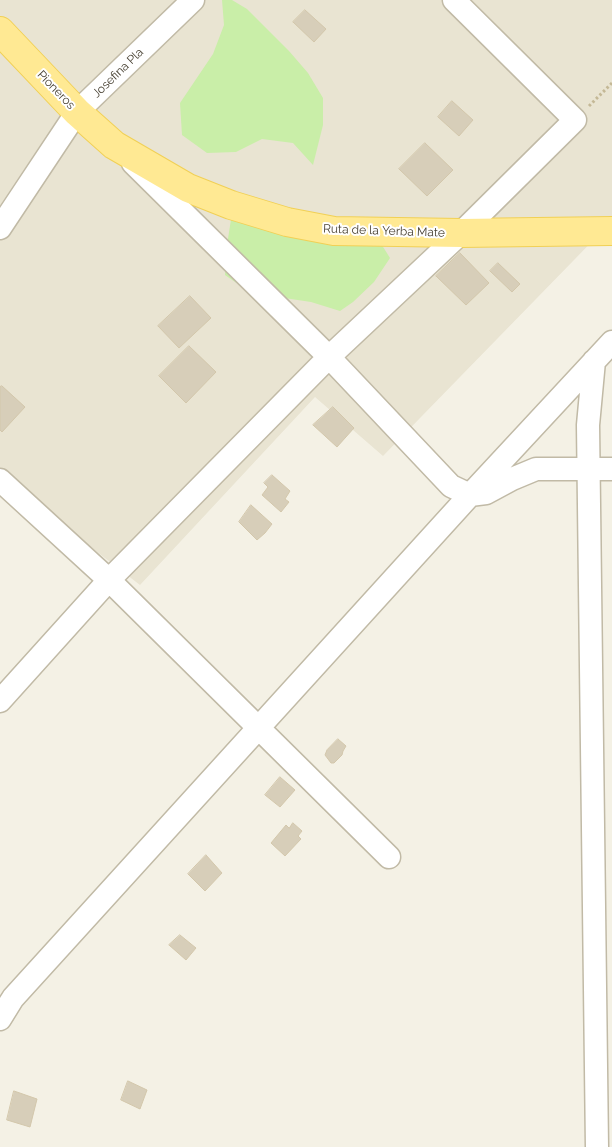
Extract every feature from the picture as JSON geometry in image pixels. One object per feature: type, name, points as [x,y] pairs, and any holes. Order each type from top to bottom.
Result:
[{"type":"main road","name":"Pioneros","points":[[0,31],[78,112],[114,145]]},
{"type":"main road","name":"Ruta de la Yerba Mate","points":[[114,145],[188,188],[231,205],[286,222],[334,231],[461,233],[612,231]]},
{"type":"street","name":"Josefina Pla","points":[[0,228],[78,112],[193,0]]},
{"type":"street","points":[[0,700],[109,580],[329,357],[461,233],[574,120],[454,0]]},
{"type":"street","points":[[114,145],[329,357],[451,486],[470,495],[486,493],[536,469],[612,469]]},
{"type":"street","points":[[0,1019],[13,998],[470,495],[612,342]]},
{"type":"street","points":[[594,361],[588,425],[588,469],[603,952],[597,1147]]},
{"type":"street","points":[[0,480],[109,580],[389,856]]},
{"type":"path","points":[[574,120],[612,82]]},
{"type":"shaded area","points":[[0,0],[612,0],[612,221],[383,456],[315,397],[140,585],[0,477]]},
{"type":"green space","points":[[222,0],[232,0],[247,9],[308,73],[323,98],[323,125],[313,165],[293,143],[262,139],[236,152],[207,153],[182,135],[180,103],[213,54],[224,25]]},
{"type":"green space","points":[[232,213],[375,234],[390,258],[374,282],[353,302],[340,311],[311,302],[251,293],[225,275]]},
{"type":"building","points":[[305,10],[326,29],[314,42],[293,22]]},
{"type":"building","points":[[452,101],[473,120],[459,136],[438,117]]},
{"type":"building","points":[[425,143],[453,170],[427,196],[399,169]]},
{"type":"building","points":[[460,253],[489,283],[466,305],[436,276]]},
{"type":"building","points":[[498,263],[520,284],[512,292],[490,271]]},
{"type":"building","points":[[190,296],[211,318],[179,348],[158,326]]},
{"type":"building","points":[[189,346],[216,372],[186,403],[159,376]]},
{"type":"building","points":[[2,386],[25,407],[2,432],[0,430],[0,387]]},
{"type":"building","points":[[333,407],[354,428],[337,447],[313,425]]},
{"type":"building","points":[[272,475],[290,491],[285,499],[289,502],[281,512],[262,495],[268,487],[264,483]]},
{"type":"building","points":[[251,505],[272,524],[257,540],[239,522]]},
{"type":"building","points":[[338,739],[346,746],[342,755],[334,763],[331,763],[325,755],[327,750]]},
{"type":"building","points":[[280,777],[295,790],[280,807],[265,795]]},
{"type":"building","points":[[293,823],[302,831],[298,836],[301,839],[285,856],[271,843],[286,825],[289,828]]},
{"type":"building","points":[[206,855],[222,873],[205,891],[188,874]]},
{"type":"building","points":[[180,935],[196,948],[186,960],[169,945]]},
{"type":"building","points":[[128,1081],[147,1090],[140,1109],[121,1100]]},
{"type":"building","points":[[14,1091],[37,1099],[30,1127],[7,1120]]}]
